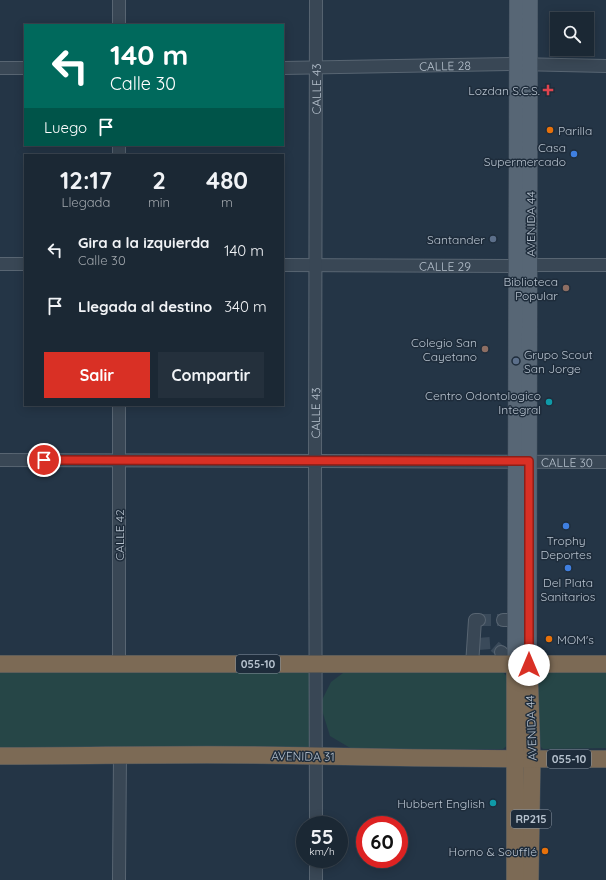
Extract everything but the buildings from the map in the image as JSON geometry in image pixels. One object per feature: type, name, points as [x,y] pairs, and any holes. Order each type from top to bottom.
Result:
[{"type":"highway","name":"055-10","points":[[0,664],[606,664]]},
{"type":"highway","name":"AVENIDA 44","points":[[522,665],[532,759],[530,880]]},
{"type":"highway","name":"AVENIDA 44","points":[[515,880],[515,759],[522,665]]},
{"type":"highway","name":"AVENIDA 31","points":[[0,756],[120,755],[606,759]]},
{"type":"main road","name":"AVENIDA 44","points":[[517,0],[524,64]]},
{"type":"main road","name":"AVENIDA 44","points":[[522,665],[524,64],[530,0]]},
{"type":"main road","name":"AVENIDA 44","points":[[522,462],[509,620],[522,665]]},
{"type":"street","points":[[119,0],[119,24]]},
{"type":"street","name":"CALLE 43","points":[[316,0],[316,816]]},
{"type":"street","name":"CALLE 28","points":[[284,68],[524,64],[606,66]]},
{"type":"street","points":[[0,68],[24,68]]},
{"type":"street","points":[[0,264],[24,264]]},
{"type":"street","name":"CALLE 29","points":[[284,265],[606,265]]},
{"type":"street","name":"CALLE 42","points":[[119,406],[119,664]]},
{"type":"street","name":"CALLE 30","points":[[0,460],[606,462]]},
{"type":"street","points":[[472,665],[476,644],[475,620],[479,620]]},
{"type":"street","points":[[501,652],[522,665]]},
{"type":"street","points":[[119,880],[120,755]]},
{"type":"street","points":[[316,868],[316,880]]},
{"type":"green space","points":[[0,669],[311,669],[310,747],[0,747]]},
{"type":"green space","points":[[347,670],[501,670],[509,679],[509,744],[503,749],[352,749],[330,736],[320,704],[331,682]]},
{"type":"green space","points":[[543,671],[606,671],[606,748],[543,749],[536,742],[536,677]]},
{"type":"tunnel","points":[[479,620],[503,620]]},
{"type":"tunnel","points":[[478,644],[491,643],[501,652]]},
{"type":"place","name":"Lozdan S.C.S.","points":[[548,90]]},
{"type":"place","name":"Parilla","points":[[550,130]]},
{"type":"place","name":"Casa Supermercado","points":[[574,154]]},
{"type":"place","name":"Santander","points":[[493,239]]},
{"type":"place","name":"Biblioteca Popular","points":[[566,288]]},
{"type":"place","name":"Colegio San Cayetano","points":[[485,349]]},
{"type":"place","name":"Grupo Scout San Jorge","points":[[516,361]]},
{"type":"place","name":"Centro Odontologico Integral","points":[[549,402]]},
{"type":"place","name":"Trophy Deportes","points":[[566,526]]},
{"type":"place","name":"Del Plata Sanitarios","points":[[568,568]]},
{"type":"place","name":"MOM's","points":[[549,639]]},
{"type":"place","name":"Hubbert English","points":[[493,803]]},
{"type":"place","name":"Horno & Soufflé","points":[[545,851]]},
{"type":"route","points":[[44,460],[529,461],[529,665]]}]
